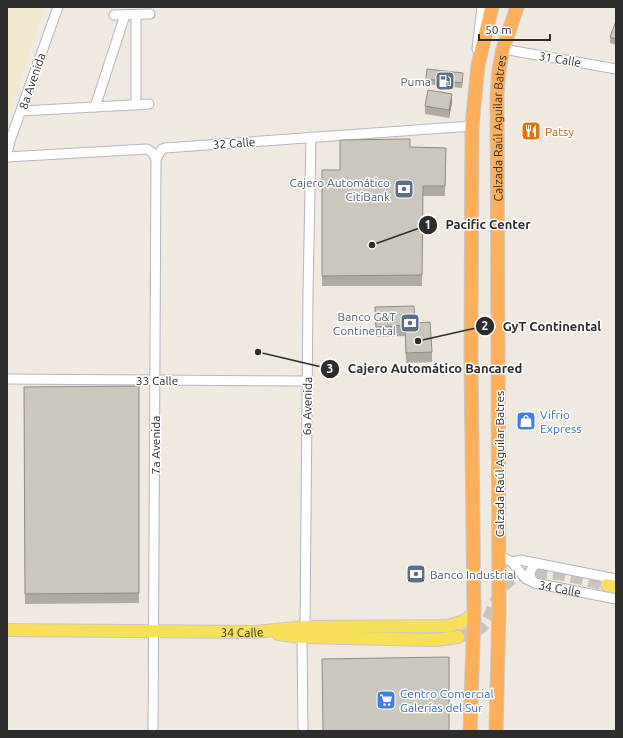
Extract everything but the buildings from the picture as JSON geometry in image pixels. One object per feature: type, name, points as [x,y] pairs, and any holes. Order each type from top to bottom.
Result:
[{"type":"highway","name":"Calzada Raúl Aguilar Batres","points":[[470,731],[474,613],[471,358],[472,126],[478,65],[492,7]]},
{"type":"highway","name":"Calzada Raúl Aguilar Batres","points":[[496,731],[499,608],[497,94],[503,49],[517,7]]},
{"type":"main road","name":"34 Calle","points":[[7,630],[303,632],[448,626],[464,621],[474,613]]},
{"type":"main road","points":[[303,632],[435,640],[458,637]]},
{"type":"street","name":"8a Avenida","points":[[7,154],[10,141],[58,7]]},
{"type":"street","points":[[478,65],[477,48],[482,7]]},
{"type":"street","points":[[114,15],[125,16],[150,14]]},
{"type":"street","points":[[136,15],[136,105]]},
{"type":"street","points":[[95,107],[125,16]]},
{"type":"street","name":"31 Calle","points":[[503,49],[616,70]]},
{"type":"street","points":[[22,111],[149,104]]},
{"type":"street","name":"32 Calle","points":[[156,159],[162,149],[165,148],[472,126]]},
{"type":"street","name":"6a Avenida","points":[[303,731],[303,632],[311,137]]},
{"type":"street","points":[[7,157],[147,149],[153,153],[156,159]]},
{"type":"street","name":"7a Avenida","points":[[153,731],[156,159]]},
{"type":"street","name":"33 Calle","points":[[7,379],[307,381]]},
{"type":"street","name":"34 Calle","points":[[499,555],[512,562],[526,579],[535,583],[616,599]]},
{"type":"street","name":"34 Calle","points":[[512,562],[520,560],[613,584]]},
{"type":"street","points":[[535,583],[531,579],[530,572],[534,565],[538,564]]},
{"type":"shaded area","points":[[7,7],[45,7],[7,120]]},
{"type":"tunnel","points":[[458,637],[478,630],[489,617],[501,590],[510,580],[522,575],[550,573],[607,585]]},
{"type":"place","name":"Puma","points":[[445,81]]},
{"type":"place","name":"Patsy","points":[[531,131]]},
{"type":"place","name":"Cajero Automático CitiBank","points":[[404,189]]},
{"type":"place","name":"Pacific Center","points":[[372,245]]},
{"type":"place","name":"Banco G&T Continental","points":[[410,323]]},
{"type":"place","name":"GyT Continental","points":[[418,341]]},
{"type":"place","name":"Cajero Automático Bancared","points":[[258,352]]},
{"type":"place","name":"Vifrio Express","points":[[526,421]]},
{"type":"place","name":"Banco Industrial","points":[[416,574]]},
{"type":"place","name":"Centro Comercial Galerías del Sur","points":[[386,700]]}]
